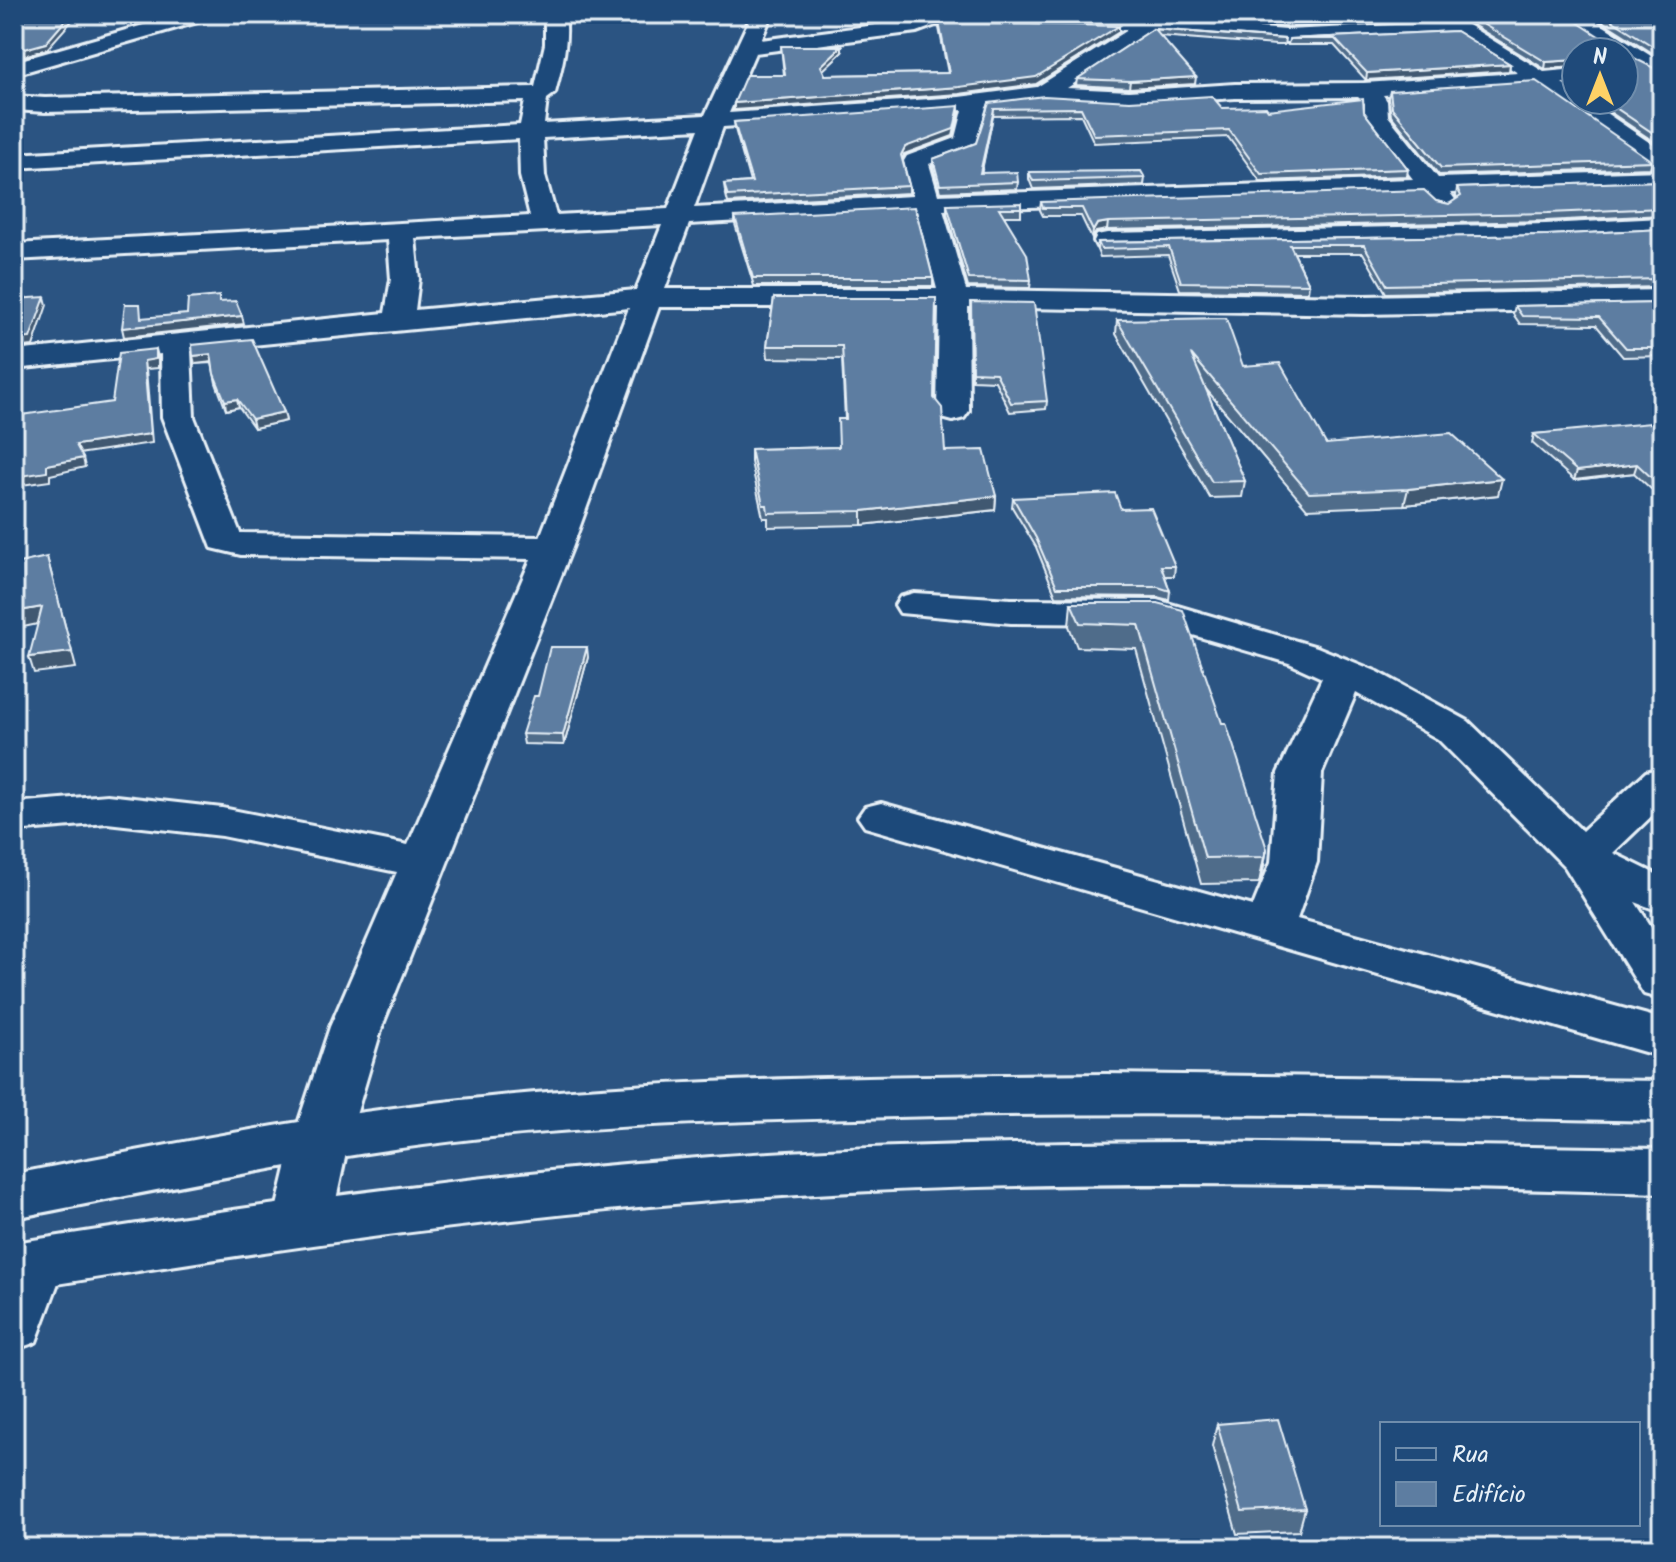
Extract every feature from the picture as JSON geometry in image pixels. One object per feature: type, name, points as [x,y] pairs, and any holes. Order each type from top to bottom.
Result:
[{"type":"street","points":[[14,69],[204,14]]},
{"type":"street","points":[[14,103],[45,105],[538,94],[544,93],[552,65],[558,30],[555,14]]},
{"type":"street","points":[[1436,14],[1658,156]]},
{"type":"street","points":[[1570,14],[1593,26],[1662,74]]},
{"type":"street","points":[[302,1223],[321,1139],[356,1027],[554,548],[714,121],[754,31],[917,26],[939,16],[1158,19],[1286,36],[1460,28]]},
{"type":"street","points":[[1043,93],[1158,19]]},
{"type":"street","points":[[1640,75],[1662,74]]},
{"type":"street","points":[[14,161],[714,121],[1043,93],[1129,98],[1235,91],[1364,90],[1560,76]]},
{"type":"street","points":[[1364,90],[1376,101],[1377,117],[1468,232]]},
{"type":"street","points":[[538,94],[530,130],[530,177],[545,222]]},
{"type":"street","points":[[953,411],[954,298],[916,161],[967,142],[976,101]]},
{"type":"street","points":[[14,252],[929,203],[1662,178]]},
{"type":"street","points":[[1107,241],[1546,232],[1662,226]]},
{"type":"street","points":[[399,320],[405,279],[401,229]]},
{"type":"street","points":[[14,360],[648,298],[954,298],[1365,305],[1662,299]]},
{"type":"street","points":[[176,345],[178,417],[225,540],[241,544],[554,548]]},
{"type":"street","points":[[914,605],[1011,611],[1157,612],[1303,655],[1345,673],[1453,730],[1582,857],[1662,982]]},
{"type":"street","points":[[1269,929],[1294,862],[1300,773],[1345,673]]},
{"type":"street","points":[[1582,857],[1662,781]]},
{"type":"street","points":[[14,817],[107,809],[222,822],[424,863]]},
{"type":"street","points":[[881,817],[1060,865],[1451,982],[1662,1038]]},
{"type":"street","points":[[1582,857],[1662,896]]},
{"type":"street","points":[[14,1196],[321,1139],[544,1112],[826,1098],[1205,1092],[1662,1101]]},
{"type":"street","points":[[14,1324],[25,1265],[450,1204],[676,1182],[912,1168],[1188,1165],[1662,1171]]},
{"type":"building","points":[[14,14],[71,14],[46,43],[14,52]]},
{"type":"building","points":[[1197,14],[1430,14],[1287,21]]},
{"type":"building","points":[[1466,14],[1565,14],[1599,36],[1560,36],[1560,61],[1546,62]]},
{"type":"building","points":[[1602,14],[1662,14],[1662,52]]},
{"type":"building","points":[[939,22],[1119,26],[1036,77],[959,87],[734,103],[746,75],[785,75],[781,46],[842,46],[821,66],[825,75],[949,73]]},
{"type":"building","points":[[1153,29],[1196,77],[1130,81],[1077,79]]},
{"type":"building","points":[[1456,31],[1510,64],[1367,73],[1335,39],[1289,39]]},
{"type":"building","points":[[1640,61],[1662,72],[1662,139],[1628,116],[1640,116]]},
{"type":"building","points":[[1536,81],[1560,98],[1560,116],[1587,116],[1652,161],[1441,168],[1392,108],[1390,91]]},
{"type":"building","points":[[1044,96],[1130,101],[1212,96],[1222,108],[1266,107],[1268,110],[1363,99],[1364,112],[1408,169],[1261,174],[1229,130],[1094,135],[1081,108],[994,109],[980,173],[1017,172],[1018,182],[940,185],[933,159],[976,143],[989,103]]},
{"type":"building","points":[[959,106],[954,129],[905,147],[901,155],[909,186],[728,196],[724,184],[752,182],[734,122]]},
{"type":"building","points":[[1141,171],[1145,178],[1033,181],[1029,172]]},
{"type":"building","points":[[1662,181],[1662,208],[1108,222],[1097,224],[1093,231],[1082,208],[1043,208],[1041,202],[1424,190],[1436,201],[1449,204],[1461,196],[1457,188]]},
{"type":"building","points":[[1021,203],[1021,208],[999,208],[1027,254],[1031,280],[969,279],[947,205]]},
{"type":"building","points":[[915,207],[933,278],[753,278],[735,217]]},
{"type":"building","points":[[1662,229],[1662,279],[1387,285],[1364,245],[1290,245],[1309,284],[1181,282],[1169,247],[1101,249],[1098,242],[1548,235]]},
{"type":"building","points":[[219,296],[219,302],[236,301],[242,316],[122,328],[125,304],[140,304],[141,318],[187,314],[188,299]]},
{"type":"building","points":[[45,297],[30,338],[14,339],[14,299]]},
{"type":"building","points":[[774,298],[936,298],[934,398],[942,408],[945,451],[984,450],[996,496],[862,511],[768,513],[767,505],[763,505],[751,449],[839,447],[838,419],[846,419],[842,346],[767,346]]},
{"type":"building","points":[[971,302],[1034,303],[1047,401],[1011,403],[996,373],[972,372]]},
{"type":"building","points":[[1662,303],[1662,348],[1626,348],[1599,317],[1522,316],[1515,306]]},
{"type":"building","points":[[1226,318],[1243,366],[1280,363],[1326,444],[1451,433],[1502,479],[1408,489],[1309,493],[1191,354],[1245,481],[1212,482],[1117,320]]},
{"type":"building","points":[[252,339],[284,412],[252,419],[237,399],[225,401],[214,374],[211,354],[193,356],[192,345]]},
{"type":"building","points":[[156,349],[156,359],[144,361],[150,434],[76,445],[83,458],[47,465],[47,472],[14,477],[14,416],[112,402],[119,353]]},
{"type":"building","points":[[1661,422],[1662,479],[1654,480],[1637,464],[1577,471],[1534,434]]},
{"type":"building","points":[[1115,493],[1121,509],[1151,508],[1175,566],[1161,566],[1170,591],[1158,587],[1057,587],[1036,538],[1013,498]]},
{"type":"building","points":[[47,557],[72,652],[29,657],[42,607],[14,612],[14,564]]},
{"type":"building","points":[[1071,603],[1157,603],[1183,610],[1222,723],[1226,723],[1267,849],[1264,857],[1205,858],[1139,625],[1080,623]]},
{"type":"building","points":[[550,647],[587,647],[563,735],[522,734],[534,696],[538,696]]},
{"type":"building","points":[[1278,1419],[1305,1509],[1242,1512],[1217,1424]]}]
